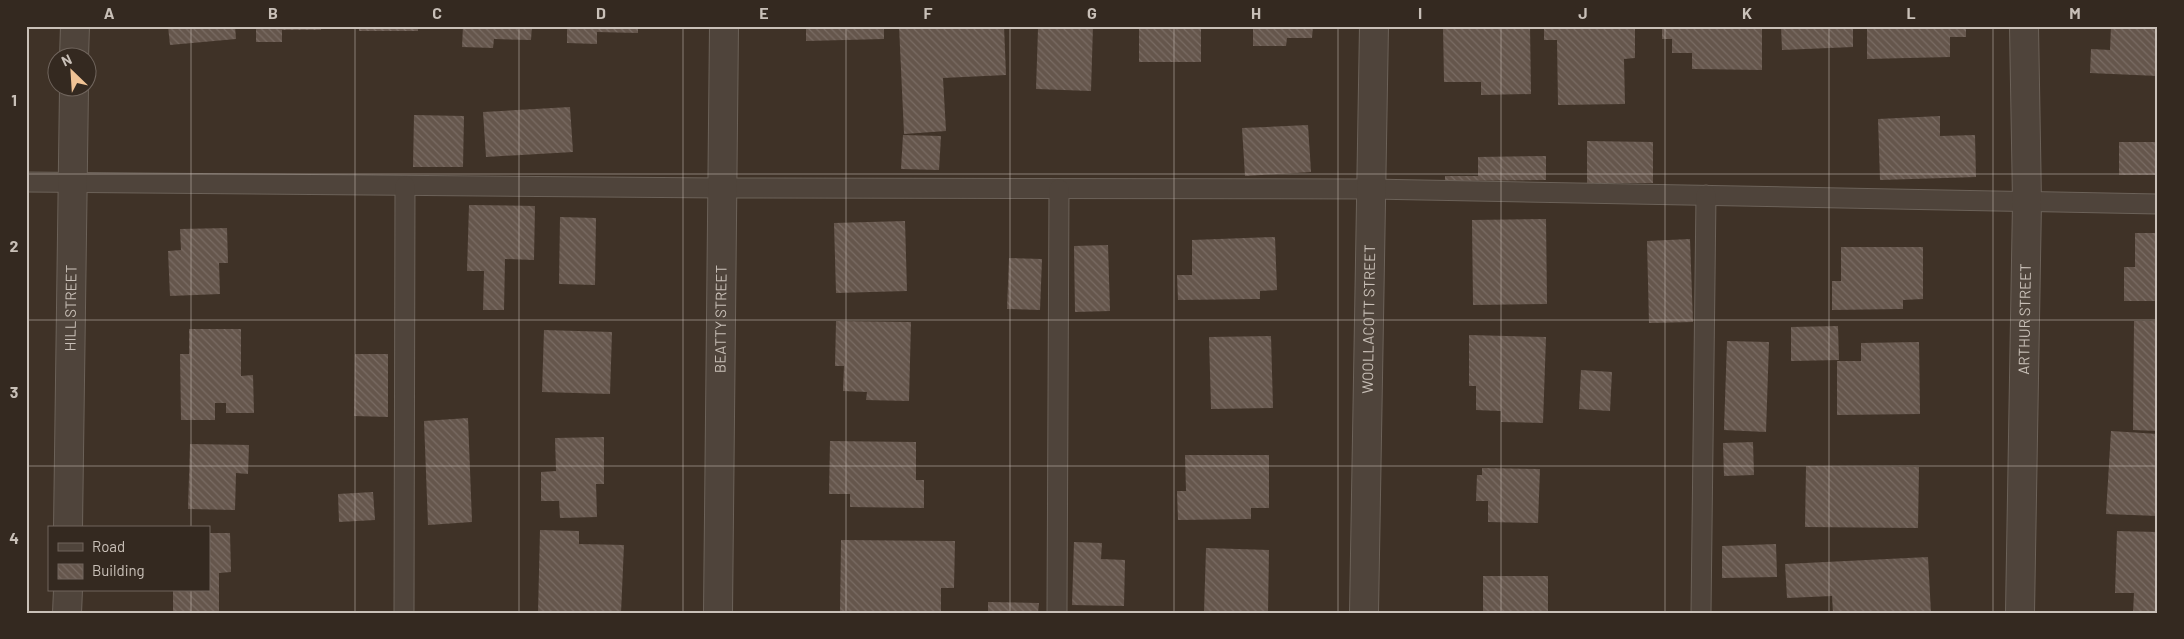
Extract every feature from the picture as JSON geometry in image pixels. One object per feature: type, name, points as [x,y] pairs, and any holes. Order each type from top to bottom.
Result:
[{"type":"street","points":[[74,48],[75,26]]},
{"type":"street","name":"BEATTY STREET","points":[[718,613],[724,26]]},
{"type":"street","name":"WOOLLACOTT STREET","points":[[1364,613],[1374,26]]},
{"type":"street","name":"ARTHUR STREET","points":[[2020,613],[2027,202],[2024,26]]},
{"type":"street","name":"HILL STREET","points":[[68,526],[74,98]]},
{"type":"street","points":[[67,613],[68,592]]},
{"type":"lane","points":[[26,182],[722,188],[1371,189],[2158,204]]},
{"type":"lane","points":[[404,613],[405,186]]},
{"type":"lane","points":[[1057,613],[1060,189]]},
{"type":"lane","points":[[1701,613],[1706,195]]},
{"type":"building","points":[[168,26],[235,26],[236,39],[170,45]]},
{"type":"building","points":[[256,26],[321,26],[321,30],[282,30],[282,42],[256,42]]},
{"type":"building","points":[[359,26],[418,26],[418,31],[359,31]]},
{"type":"building","points":[[463,26],[532,26],[531,40],[494,39],[493,48],[462,47]]},
{"type":"building","points":[[567,26],[638,26],[638,33],[597,32],[597,44],[567,43]]},
{"type":"building","points":[[806,26],[884,26],[884,39],[806,41]]},
{"type":"building","points":[[899,26],[1004,26],[1006,75],[943,78],[946,131],[904,134]]},
{"type":"building","points":[[1017,26],[1093,26],[1091,91],[1036,89],[1038,29],[1017,28]]},
{"type":"building","points":[[1139,26],[1201,26],[1201,62],[1139,62]]},
{"type":"building","points":[[1253,26],[1313,26],[1312,38],[1287,38],[1286,46],[1253,46]]},
{"type":"building","points":[[1443,26],[1530,26],[1531,94],[1481,95],[1481,82],[1444,82]]},
{"type":"building","points":[[1544,26],[1635,26],[1635,58],[1624,59],[1625,104],[1558,105],[1557,40],[1544,40]]},
{"type":"building","points":[[1662,26],[1762,26],[1762,70],[1692,69],[1692,53],[1672,53],[1672,39],[1662,39]]},
{"type":"building","points":[[1781,26],[1853,26],[1853,47],[1782,50]]},
{"type":"building","points":[[1867,26],[1966,26],[1966,37],[1950,37],[1950,57],[1867,59]]},
{"type":"building","points":[[2111,26],[2158,26],[2158,76],[2090,73],[2091,49],[2110,50]]},
{"type":"building","points":[[570,107],[573,152],[486,157],[483,112]]},
{"type":"building","points":[[414,115],[464,116],[463,167],[413,167]]},
{"type":"building","points":[[1940,116],[1940,136],[1975,135],[1976,177],[1880,180],[1878,119]]},
{"type":"building","points":[[1308,125],[1311,172],[1245,176],[1242,128]]},
{"type":"building","points":[[903,135],[941,136],[939,170],[901,169]]},
{"type":"building","points":[[1587,141],[1653,142],[1653,183],[1587,183]]},
{"type":"building","points":[[2119,142],[2158,142],[2158,175],[2119,175]]},
{"type":"building","points":[[1546,156],[1546,180],[1445,181],[1445,176],[1478,176],[1478,157]]},
{"type":"building","points":[[469,205],[535,206],[534,260],[505,259],[504,310],[483,310],[484,271],[467,271]]},
{"type":"building","points":[[560,217],[596,218],[595,285],[559,284]]},
{"type":"building","points":[[1546,219],[1547,304],[1473,305],[1472,220]]},
{"type":"building","points":[[905,221],[907,291],[836,293],[834,223]]},
{"type":"building","points":[[227,228],[228,263],[219,263],[220,294],[170,296],[168,251],[181,250],[180,229]]},
{"type":"building","points":[[2135,233],[2158,233],[2158,301],[2124,301],[2124,267],[2135,267]]},
{"type":"building","points":[[1275,237],[1277,290],[1260,291],[1260,299],[1178,300],[1177,275],[1192,275],[1192,240]]},
{"type":"building","points":[[1690,239],[1693,322],[1649,323],[1647,241]]},
{"type":"building","points":[[1108,245],[1110,311],[1075,312],[1074,246]]},
{"type":"building","points":[[1841,247],[1923,247],[1923,299],[1903,300],[1903,309],[1832,310],[1832,281],[1841,281]]},
{"type":"building","points":[[1009,258],[1042,259],[1040,310],[1007,309]]},
{"type":"building","points":[[836,321],[911,322],[909,401],[866,400],[867,392],[843,391],[844,366],[835,366]]},
{"type":"building","points":[[2134,321],[2158,321],[2158,431],[2133,430]]},
{"type":"building","points":[[1838,326],[1839,360],[1791,361],[1791,327]]},
{"type":"building","points":[[189,329],[241,329],[241,376],[253,375],[254,413],[226,413],[226,403],[215,403],[215,420],[181,420],[180,354],[189,354]]},
{"type":"building","points":[[544,330],[612,332],[610,394],[542,392]]},
{"type":"building","points":[[1469,335],[1546,337],[1543,423],[1501,422],[1501,411],[1476,410],[1476,386],[1469,386]]},
{"type":"building","points":[[1271,336],[1273,408],[1211,409],[1209,337]]},
{"type":"building","points":[[1727,341],[1769,342],[1766,432],[1724,430]]},
{"type":"building","points":[[1919,342],[1920,414],[1837,415],[1837,361],[1861,361],[1861,343]]},
{"type":"building","points":[[355,354],[388,354],[388,417],[354,416]]},
{"type":"building","points":[[1581,370],[1612,372],[1610,411],[1579,409]]},
{"type":"building","points":[[468,418],[472,522],[428,525],[424,421]]},
{"type":"building","points":[[2111,431],[2158,434],[2158,516],[2106,514]]},
{"type":"building","points":[[604,437],[604,484],[596,484],[597,517],[560,518],[559,501],[541,501],[541,472],[556,471],[555,438]]},
{"type":"building","points":[[830,441],[916,442],[916,480],[924,480],[924,508],[850,507],[850,494],[829,494]]},
{"type":"building","points":[[1753,442],[1754,475],[1724,476],[1723,443]]},
{"type":"building","points":[[190,444],[249,445],[248,474],[236,473],[235,510],[188,509]]},
{"type":"building","points":[[1185,455],[1269,455],[1269,508],[1251,508],[1251,519],[1178,520],[1177,491],[1186,491]]},
{"type":"building","points":[[1806,466],[1919,467],[1918,528],[1805,527]]},
{"type":"building","points":[[1482,468],[1540,469],[1538,523],[1488,522],[1488,501],[1476,501],[1477,475],[1482,475]]},
{"type":"building","points":[[373,492],[375,520],[339,522],[338,494]]},
{"type":"building","points":[[540,530],[579,531],[579,544],[624,545],[621,613],[538,613]]},
{"type":"building","points":[[2117,531],[2158,532],[2158,613],[2133,613],[2134,593],[2115,593]]},
{"type":"building","points":[[210,533],[230,533],[231,572],[219,573],[219,613],[173,613],[173,592],[210,592]]},
{"type":"building","points":[[841,540],[955,541],[954,588],[941,588],[941,613],[840,613]]},
{"type":"building","points":[[1074,542],[1102,543],[1101,559],[1125,560],[1124,606],[1072,605]]},
{"type":"building","points":[[1776,544],[1777,577],[1722,578],[1722,546]]},
{"type":"building","points":[[1206,548],[1269,550],[1268,613],[1204,613]]},
{"type":"building","points":[[1928,557],[1931,613],[1833,613],[1832,596],[1787,598],[1785,564]]},
{"type":"building","points":[[1483,576],[1548,576],[1548,613],[1483,613]]},
{"type":"building","points":[[988,602],[1039,603],[1038,613],[988,613]]}]
